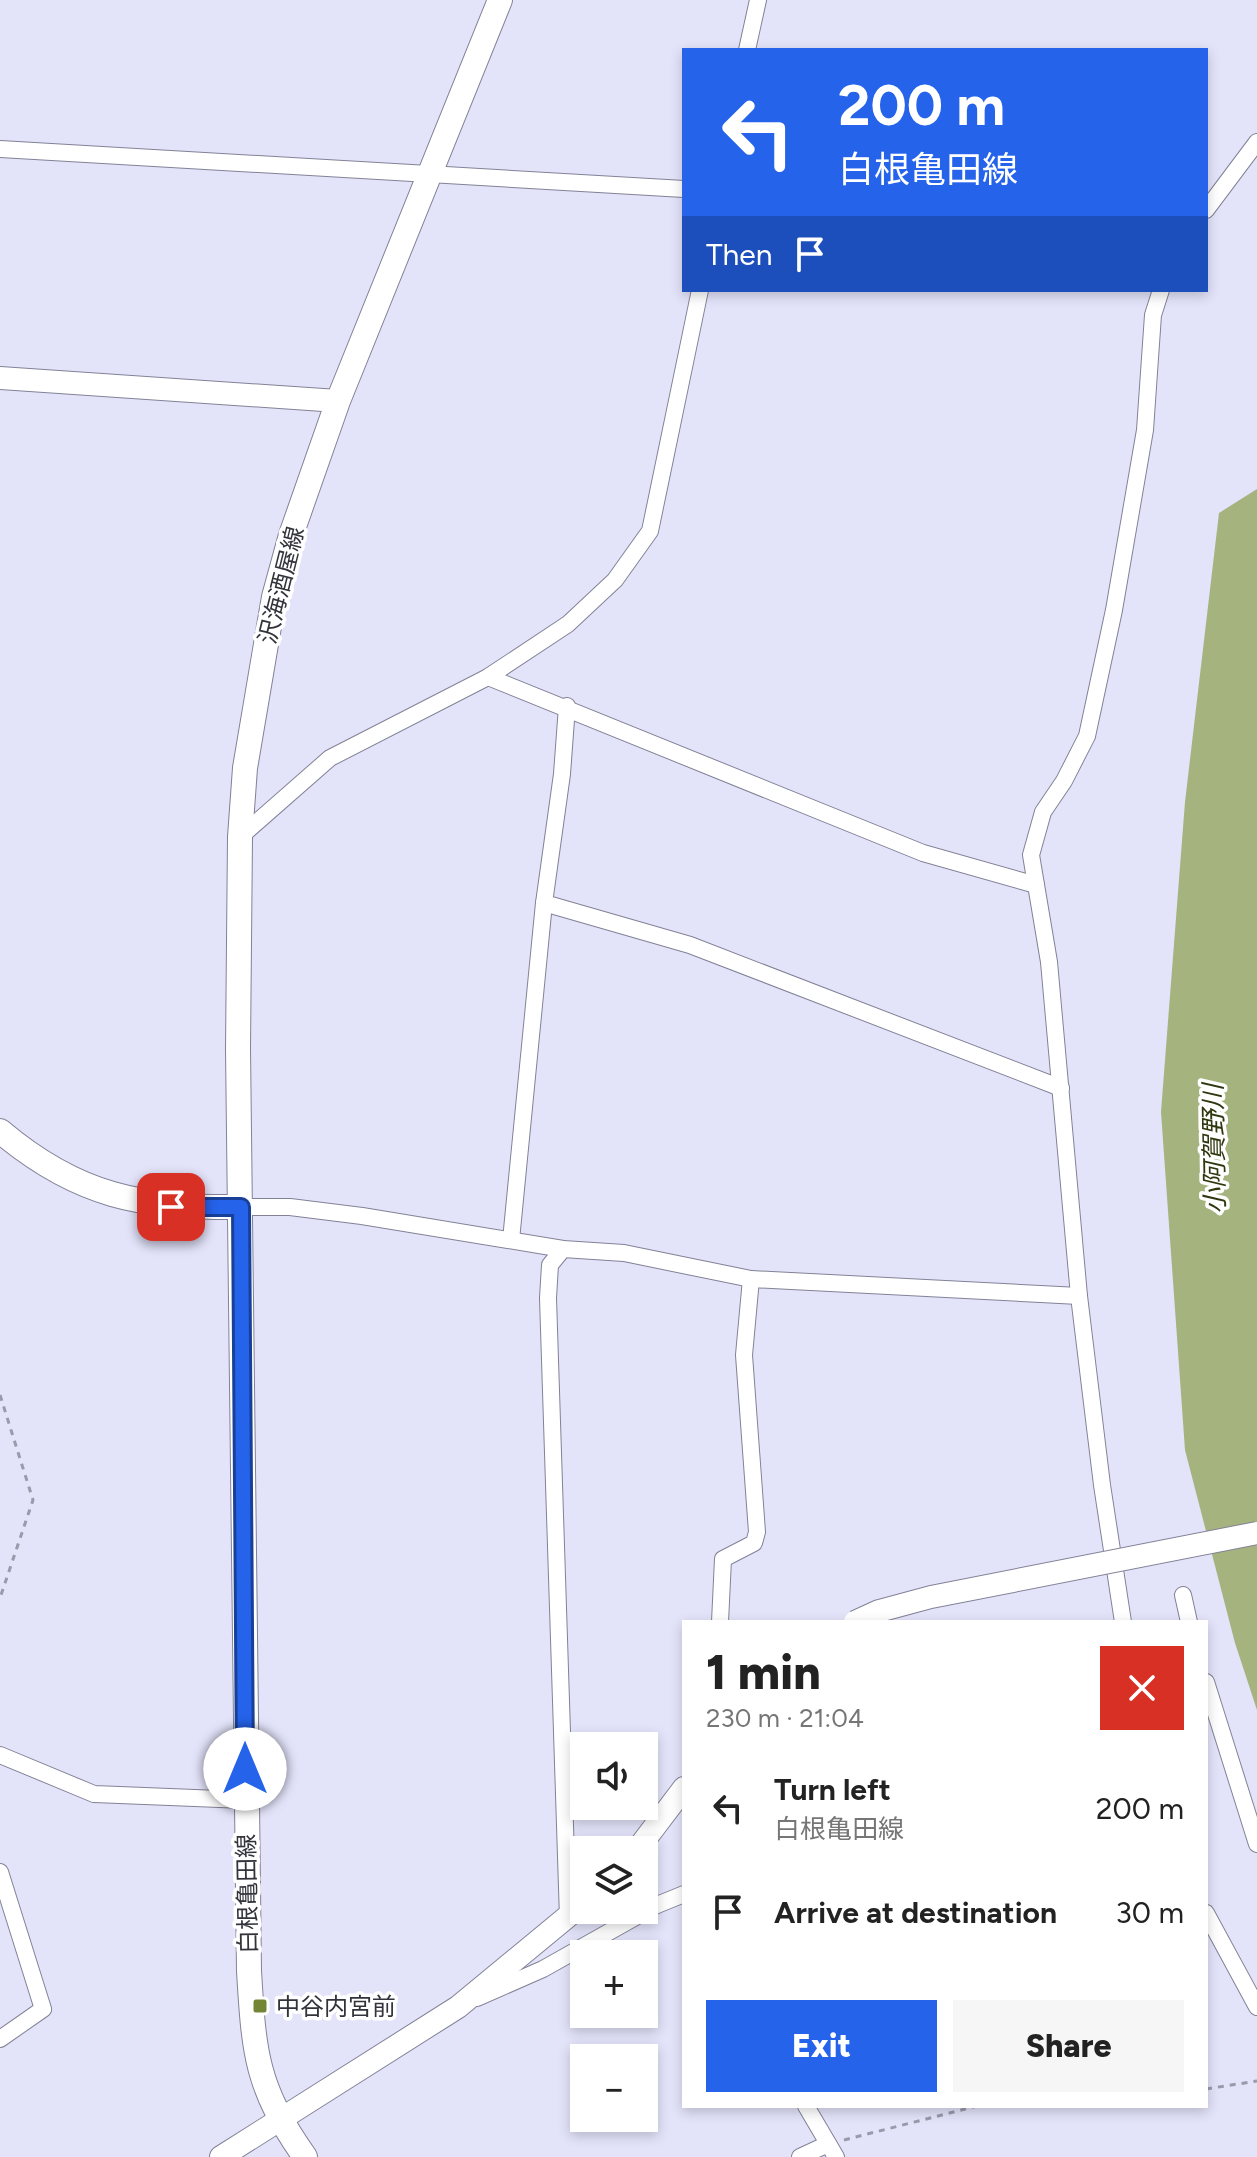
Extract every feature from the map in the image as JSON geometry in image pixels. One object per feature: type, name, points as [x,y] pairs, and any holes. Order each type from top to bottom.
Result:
[{"type":"main road","name":"沢海酒屋線","points":[[241,1207],[238,1049],[240,837],[245,768],[274,597],[291,535],[338,401],[500,0]]},
{"type":"main road","points":[[0,1131],[42,1163],[104,1192],[171,1207],[241,1207]]},
{"type":"main road","name":"白根亀田線","points":[[241,1207],[245,1800],[253,2032],[259,2072],[281,2122],[305,2157]]},
{"type":"street","points":[[747,48],[758,0]]},
{"type":"street","points":[[1208,207],[1257,142]]},
{"type":"street","points":[[0,149],[682,189]]},
{"type":"street","points":[[240,837],[330,758],[488,677],[568,624],[615,580],[650,531],[700,292]]},
{"type":"street","points":[[1123,1620],[1102,1485],[1079,1296],[1049,962],[1031,855],[1043,812],[1064,781],[1087,736],[1114,610],[1145,430],[1153,315],[1160,292]]},
{"type":"street","points":[[0,378],[338,401]]},
{"type":"street","points":[[488,677],[567,706],[923,853],[1036,885]]},
{"type":"street","points":[[511,1240],[567,706]]},
{"type":"street","points":[[544,903],[690,945],[1061,1088]]},
{"type":"street","points":[[241,1207],[290,1207],[563,1249],[624,1253],[751,1279],[1079,1296]]},
{"type":"street","points":[[563,1249],[550,1265],[548,1298],[573,1836]]},
{"type":"street","points":[[720,1620],[723,1559],[754,1543],[757,1532],[744,1355],[751,1279]]},
{"type":"street","points":[[859,1620],[879,1611],[931,1597],[1257,1533]]},
{"type":"street","points":[[1183,1595],[1189,1620]]},
{"type":"street","points":[[1208,1688],[1257,1844]]},
{"type":"street","points":[[0,1755],[94,1794],[245,1800]]},
{"type":"street","points":[[648,1836],[682,1791]]},
{"type":"street","points":[[0,1872],[43,2009],[0,2039]]},
{"type":"street","points":[[458,2007],[543,1969],[644,1912],[682,1895]]},
{"type":"street","points":[[221,2157],[281,2122],[458,2007],[570,1916]]},
{"type":"street","points":[[1208,1917],[1257,2007]]},
{"type":"street","points":[[800,2157],[832,2151],[807,2108]]},
{"type":"path","points":[[0,1395],[33,1500],[0,1598]]},
{"type":"path","points":[[0,1414],[7,1412]]},
{"type":"path","points":[[1208,2089],[1257,2081]]},
{"type":"path","points":[[832,2151],[947,2111],[965,2108]]},
{"type":"water","name":"小阿賀野川","points":[[1257,489],[1257,1710],[1235,1643],[1185,1450],[1161,1112],[1185,802],[1219,513]]},
{"type":"place","name":"中谷内宮前","points":[[260,2006]]},
{"type":"route","points":[[171,1207],[241,1207],[245,1769]]}]
